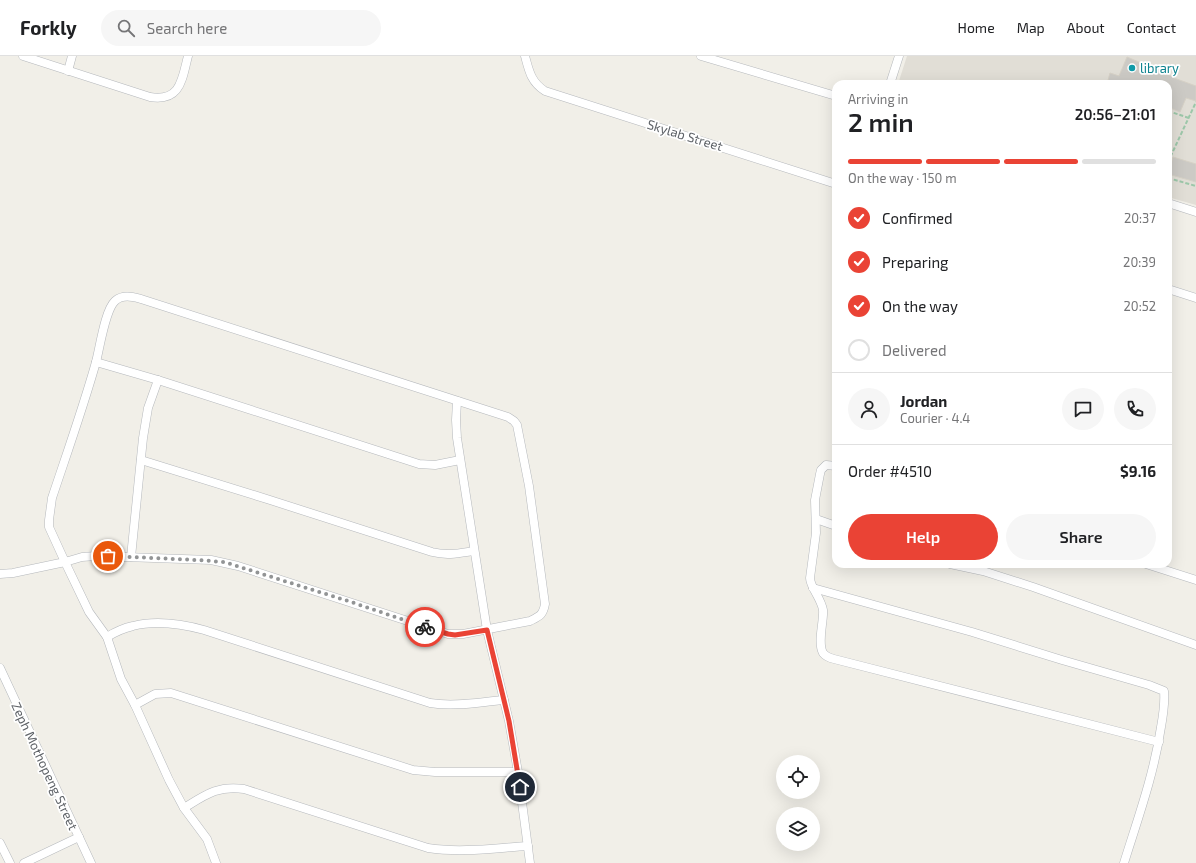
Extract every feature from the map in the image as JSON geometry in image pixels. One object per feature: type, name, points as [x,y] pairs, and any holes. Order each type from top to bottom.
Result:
[{"type":"street","points":[[23,56],[150,97],[159,98],[166,98],[174,94],[181,84],[188,56]]},
{"type":"street","points":[[68,71],[72,56]]},
{"type":"street","name":"Skylab Street","points":[[525,56],[529,71],[535,83],[540,88],[552,93],[832,183]]},
{"type":"street","points":[[701,56],[832,95]]},
{"type":"street","points":[[891,80],[899,56]]},
{"type":"street","points":[[1172,204],[1196,212]]},
{"type":"street","points":[[1172,291],[1196,298]]},
{"type":"street","points":[[0,574],[13,573],[65,562],[82,557],[131,557],[224,562],[448,634],[463,634],[487,630],[530,620],[539,617],[542,614],[545,604],[529,486],[517,425],[508,417],[141,299],[125,296],[116,300],[110,309],[96,362],[54,491],[50,508],[50,527],[65,562],[89,612],[107,637],[121,679],[135,705],[165,773],[184,808],[207,839],[216,863]]},
{"type":"street","points":[[96,362],[158,380],[419,464],[435,465],[460,460]]},
{"type":"street","points":[[131,557],[141,453],[148,408],[158,380]]},
{"type":"street","points":[[457,401],[456,427],[474,551],[487,630],[504,700],[518,772],[530,863]]},
{"type":"street","points":[[141,460],[432,552],[449,555],[474,551]]},
{"type":"street","points":[[832,466],[826,466],[821,470],[815,500],[816,533],[810,582],[821,603],[823,652],[828,657],[1159,742]]},
{"type":"street","points":[[816,520],[832,525]]},
{"type":"street","points":[[969,568],[1033,587],[1196,645]]},
{"type":"street","points":[[1158,568],[1196,580]]},
{"type":"street","points":[[814,588],[972,632],[1150,685],[1164,691],[1159,742],[1148,788],[1124,863]]},
{"type":"street","points":[[107,637],[120,630],[134,626],[164,623],[179,625],[204,630],[430,703],[456,705],[504,700]]},
{"type":"street","name":"Zeph Mothopeng Street","points":[[0,668],[91,863]]},
{"type":"street","points":[[135,705],[155,694],[171,693],[413,770],[423,772],[518,772]]},
{"type":"street","points":[[184,808],[206,794],[218,789],[235,788],[244,789],[428,848],[468,850],[528,846]]},
{"type":"street","points":[[24,863],[79,837]]},
{"type":"street","points":[[0,843],[10,863]]},
{"type":"path","points":[[1172,154],[1196,102]]},
{"type":"path","points":[[1172,112],[1189,118]]},
{"type":"path","points":[[1172,179],[1196,186]]},
{"type":"shaded area","points":[[907,56],[1196,56],[1196,205],[1172,198],[1172,80],[899,80]]},
{"type":"building","points":[[1127,57],[1196,86],[1196,101],[1186,98],[1180,112],[1172,109],[1172,80],[1108,80],[1110,73],[1119,76]]},
{"type":"building","points":[[1173,157],[1196,164],[1196,182],[1172,175]]},
{"type":"way so far","points":[[108,556],[211,560],[224,562],[425,627]]},
{"type":"place","name":"library","points":[[1132,68]]},
{"type":"route","points":[[425,627],[455,635],[487,630],[509,721],[520,787]]}]
